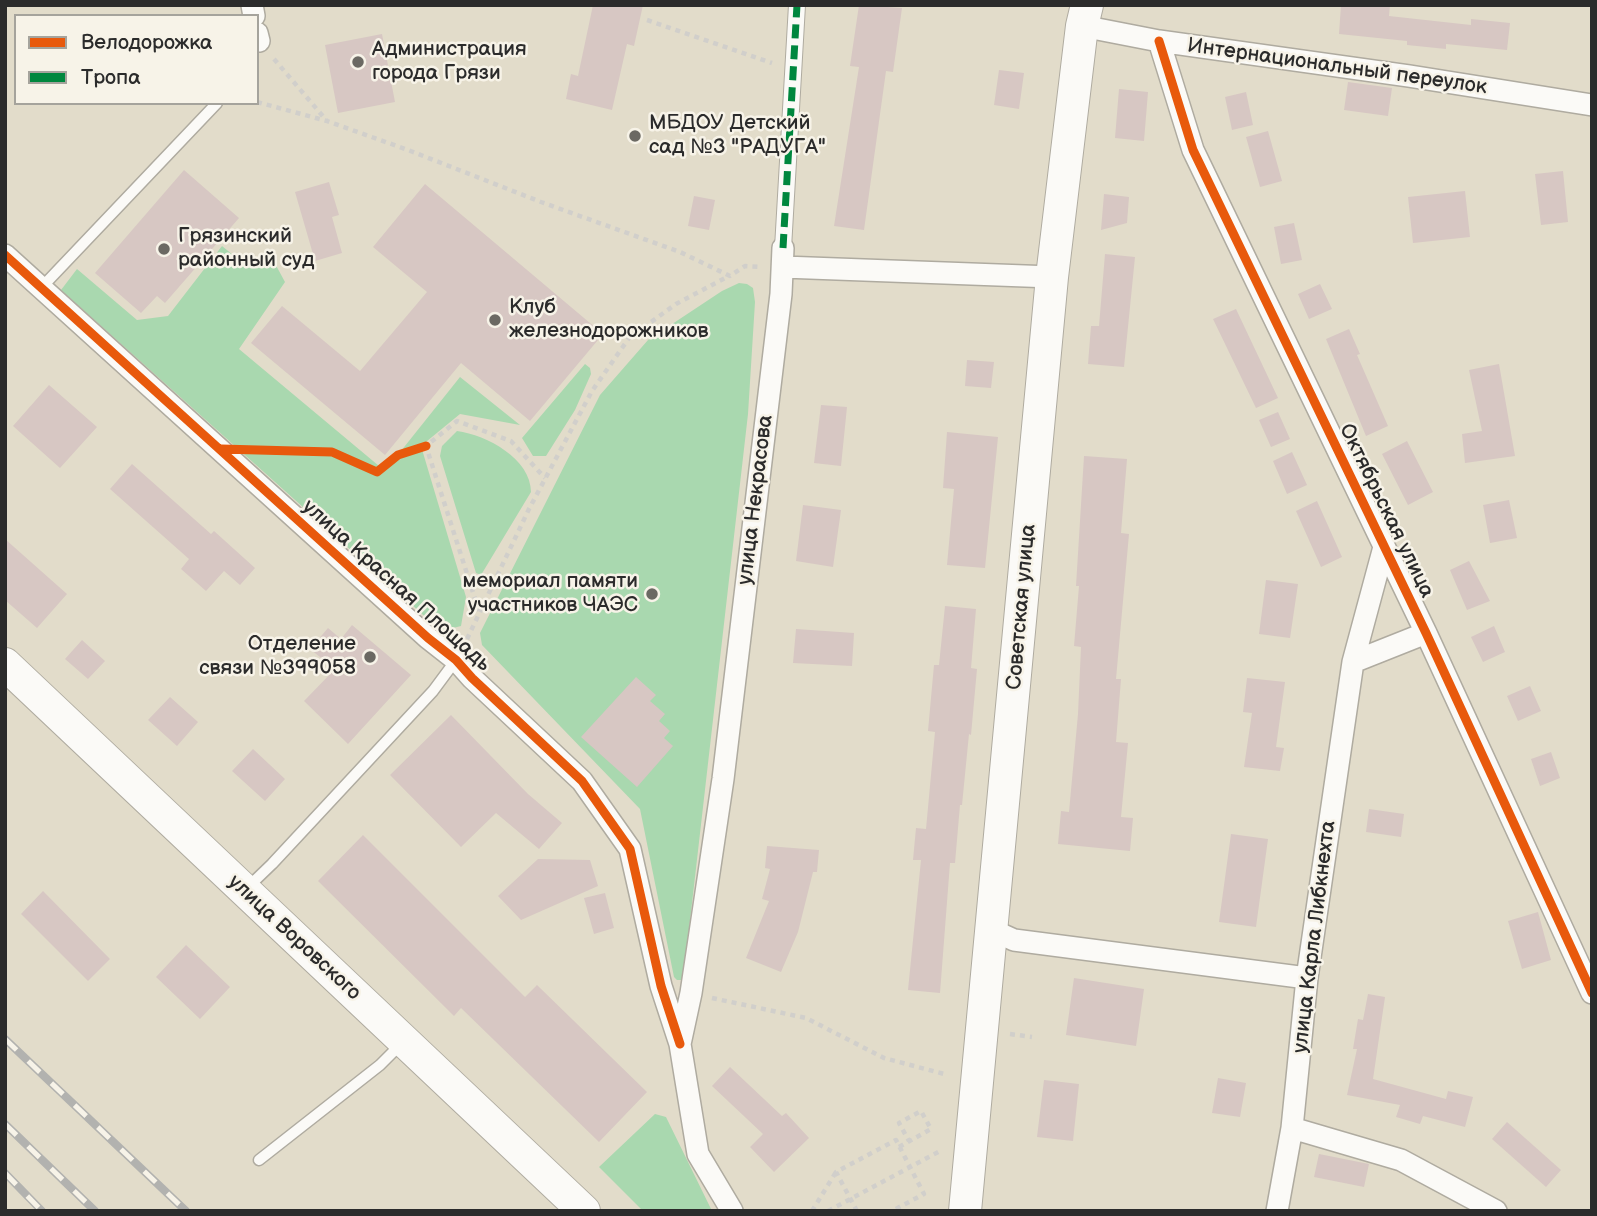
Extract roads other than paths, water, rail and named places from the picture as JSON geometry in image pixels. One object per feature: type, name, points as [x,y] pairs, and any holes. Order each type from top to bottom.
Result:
[{"type":"main road","name":"Советская улица","points":[[965,1211],[1052,277],[1084,16]]},
{"type":"main road","name":"улица Воровского","points":[[5,664],[584,1211]]},
{"type":"street","name":"улица Некрасова","points":[[732,1211],[698,1154],[680,1044],[691,993],[723,779],[782,294],[797,5]]},
{"type":"street","name":"Интернациональный переулок","points":[[1084,16],[1159,41],[1592,105]]},
{"type":"street","name":"Октябрьская улица","points":[[1159,41],[1193,150],[1426,633],[1592,993]]},
{"type":"street","name":"улица Красная Площадь","points":[[5,255],[428,638],[456,660],[582,781],[630,849],[661,986],[680,1044]]},
{"type":"street","points":[[783,258],[1052,277]]},
{"type":"street","name":"улица Карла Либкнехта","points":[[1277,1211],[1292,1128],[1307,978],[1353,663],[1384,547]]},
{"type":"street","points":[[1353,663],[1426,633]]},
{"type":"street","points":[[992,930],[1014,940],[1307,978]]},
{"type":"street","points":[[661,986],[674,1004],[691,993]]},
{"type":"street","points":[[1292,1128],[1401,1160],[1496,1211]]},
{"type":"lane","points":[[42,287],[215,105]]},
{"type":"lane","points":[[244,891],[433,691],[456,660]]},
{"type":"lane","points":[[260,1160],[380,1065],[404,1041]]},
{"type":"railway","points":[[5,1039],[186,1211]]},
{"type":"railway","points":[[5,1124],[95,1211]]},
{"type":"railway","points":[[5,1173],[42,1211]]},
{"type":"place","name":"Администрация города Грязи","points":[[358,62]]},
{"type":"place","name":"МБДОУ Детский сад №3 \"РАДУГА\"","points":[[635,136]]},
{"type":"place","name":"Грязинский районный суд","points":[[164,249]]},
{"type":"place","name":"Клуб железнодорожников","points":[[495,320]]},
{"type":"place","name":"мемориал памяти участников ЧАЭС","points":[[652,594]]},
{"type":"place","name":"Отделение связи №399058","points":[[370,657]]}]
